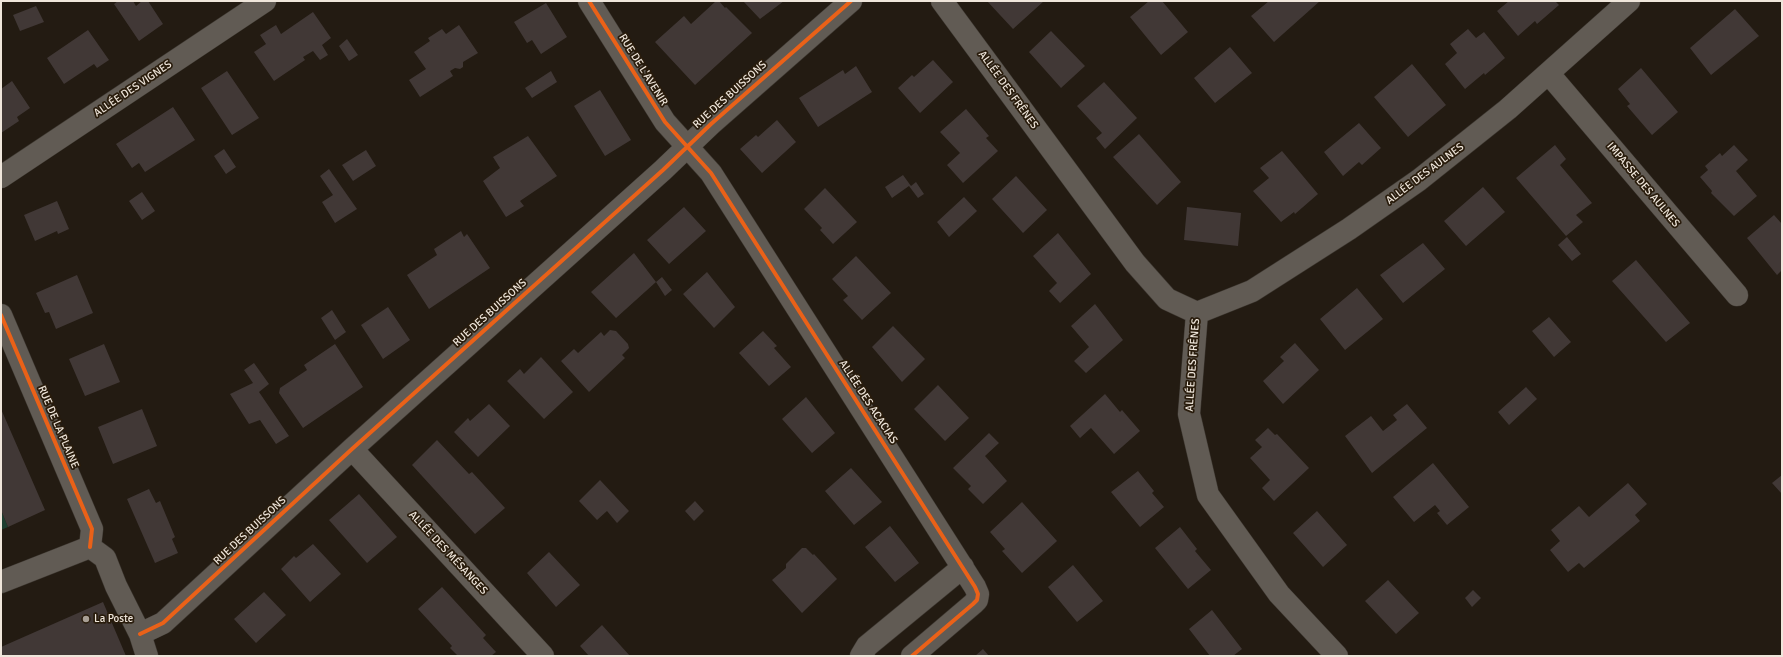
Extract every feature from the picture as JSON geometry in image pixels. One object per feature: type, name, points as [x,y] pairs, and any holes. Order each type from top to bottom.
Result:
[{"type":"street","name":"ALLÉE DES VIGNES","points":[[1,177],[265,1]]},
{"type":"street","name":"RUE DE L'AVENIR","points":[[589,1],[665,122],[686,146]]},
{"type":"street","name":"RUE DES BUISSONS","points":[[140,634],[163,623],[352,449],[663,170],[686,146],[851,1]]},
{"type":"street","name":"ALLÉE DES FRÊNES","points":[[942,1],[1136,263],[1167,299],[1197,313],[1189,414],[1208,495],[1279,594],[1337,656]]},
{"type":"street","name":"ALLÉE DES AULNES","points":[[1197,313],[1252,291],[1349,229],[1419,180],[1508,109],[1629,1]]},
{"type":"street","name":"IMPASSE DES AULNES","points":[[1549,74],[1737,295]]},
{"type":"street","name":"ALLÉE DES ACACIAS","points":[[686,146],[710,174],[975,586],[978,594],[977,600],[912,656]]},
{"type":"street","name":"RUE DE LA PLAINE","points":[[1,315],[92,529],[90,547]]},
{"type":"street","name":"ALLÉE DES MÉSANGES","points":[[352,449],[543,656]]},
{"type":"street","points":[[1,582],[90,547],[105,558],[116,586],[140,634],[147,656]]},
{"type":"street","points":[[861,656],[867,646],[963,567]]},
{"type":"green space","points":[[1,510],[8,527],[1,530]]},
{"type":"building","points":[[118,1],[133,1],[136,6],[142,1],[148,1],[163,24],[139,41],[114,4]]},
{"type":"building","points":[[716,1],[719,1],[725,8],[726,7],[752,33],[695,85],[655,42],[684,16],[691,24]]},
{"type":"building","points":[[743,1],[784,1],[760,19]]},
{"type":"building","points":[[987,1],[1044,1],[1013,29]]},
{"type":"building","points":[[1149,1],[1162,1],[1188,32],[1161,55],[1130,17]]},
{"type":"building","points":[[1269,1],[1320,1],[1274,42],[1251,16]]},
{"type":"building","points":[[1509,1],[1555,1],[1559,5],[1537,24],[1535,21],[1518,36],[1497,11]]},
{"type":"building","points":[[546,3],[567,37],[541,54],[532,40],[527,43],[514,22]]},
{"type":"building","points":[[36,6],[44,22],[20,31],[13,15]]},
{"type":"building","points":[[1735,9],[1759,36],[1711,75],[1690,48]]},
{"type":"building","points":[[313,12],[331,38],[322,45],[328,55],[320,60],[313,51],[303,57],[305,60],[274,81],[254,52],[266,44],[260,35],[276,25],[281,34]]},
{"type":"building","points":[[459,25],[478,53],[463,62],[463,67],[460,69],[455,68],[450,71],[453,76],[420,97],[409,80],[426,69],[414,52],[430,41],[428,38],[442,29],[446,34]]},
{"type":"building","points":[[1468,29],[1476,38],[1484,32],[1505,58],[1465,89],[1445,64],[1457,53],[1450,44]]},
{"type":"building","points":[[88,30],[109,60],[97,68],[94,64],[64,84],[47,58]]},
{"type":"building","points":[[1051,31],[1085,66],[1061,88],[1029,52]]},
{"type":"building","points":[[347,39],[358,55],[349,61],[339,46]]},
{"type":"building","points":[[1230,47],[1252,73],[1215,103],[1194,78]]},
{"type":"building","points":[[933,60],[953,82],[920,113],[898,88],[912,75],[914,77]]},
{"type":"building","points":[[1412,64],[1446,105],[1408,137],[1374,97]]},
{"type":"building","points":[[856,66],[872,92],[818,127],[799,98],[843,70],[845,74]]},
{"type":"building","points":[[1641,68],[1678,112],[1652,135],[1627,106],[1630,104],[1618,89]]},
{"type":"building","points":[[227,71],[259,118],[232,135],[201,88]]},
{"type":"building","points":[[551,71],[557,82],[532,98],[525,88]]},
{"type":"building","points":[[12,81],[30,108],[17,117],[19,121],[1,133],[1,89]]},
{"type":"building","points":[[1104,82],[1137,118],[1105,149],[1096,138],[1102,133],[1077,106]]},
{"type":"building","points":[[600,90],[631,140],[605,156],[574,106]]},
{"type":"building","points":[[173,107],[195,140],[145,172],[139,163],[132,168],[116,144]]},
{"type":"building","points":[[966,109],[989,136],[986,138],[998,151],[963,183],[947,165],[960,153],[940,132]]},
{"type":"building","points":[[777,120],[796,142],[762,173],[740,149],[756,135],[758,137]]},
{"type":"building","points":[[1359,123],[1381,148],[1362,165],[1359,162],[1343,176],[1324,152]]},
{"type":"building","points":[[1139,134],[1181,182],[1157,205],[1113,157]]},
{"type":"building","points":[[528,136],[557,176],[520,201],[524,206],[506,217],[483,181],[500,168],[493,157]]},
{"type":"building","points":[[1555,145],[1566,159],[1560,165],[1592,203],[1576,215],[1583,222],[1566,236],[1516,178]]},
{"type":"building","points":[[1734,145],[1748,160],[1736,171],[1757,196],[1734,216],[1711,193],[1712,191],[1700,177],[1708,170],[1705,166],[1720,153],[1722,156]]},
{"type":"building","points":[[224,149],[236,167],[226,174],[214,156]]},
{"type":"building","points":[[366,150],[376,166],[353,181],[342,165]]},
{"type":"building","points":[[1282,151],[1318,194],[1295,214],[1294,212],[1281,222],[1253,191],[1269,178],[1260,168]]},
{"type":"building","points":[[329,169],[357,209],[335,223],[322,202],[333,195],[320,176]]},
{"type":"building","points":[[903,175],[911,186],[916,182],[924,194],[918,198],[909,186],[892,198],[885,187]]},
{"type":"building","points":[[1016,176],[1047,210],[1023,233],[992,199]]},
{"type":"building","points":[[1483,187],[1505,212],[1466,246],[1444,221]]},
{"type":"building","points":[[825,188],[857,222],[833,244],[820,230],[822,228],[804,209]]},
{"type":"building","points":[[142,192],[155,211],[142,220],[129,201]]},
{"type":"building","points":[[964,197],[977,211],[949,237],[937,222]]},
{"type":"building","points":[[57,201],[69,229],[58,234],[57,231],[35,241],[24,215]]},
{"type":"building","points":[[684,207],[706,231],[669,264],[647,240]]},
{"type":"building","points":[[1187,207],[1241,213],[1238,246],[1184,240]]},
{"type":"building","points":[[1774,215],[1782,224],[1782,270],[1777,275],[1747,238]]},
{"type":"building","points":[[461,231],[464,237],[467,234],[490,268],[429,309],[407,275],[437,255],[434,249]]},
{"type":"building","points":[[1058,233],[1091,274],[1060,303],[1049,291],[1057,283],[1033,256]]},
{"type":"building","points":[[1567,237],[1581,254],[1572,261],[1558,245]]},
{"type":"building","points":[[1423,243],[1445,269],[1403,303],[1380,275]]},
{"type":"building","points":[[634,253],[656,282],[616,318],[591,292]]},
{"type":"building","points":[[856,256],[891,293],[862,320],[843,300],[848,296],[832,279]]},
{"type":"building","points":[[1636,260],[1690,323],[1666,342],[1612,281]]},
{"type":"building","points":[[707,272],[735,307],[714,328],[683,294]]},
{"type":"building","points":[[77,275],[93,313],[56,329],[49,312],[45,313],[36,293]]},
{"type":"building","points":[[662,277],[672,290],[665,296],[656,282]]},
{"type":"building","points":[[1357,288],[1383,319],[1345,350],[1320,319]]},
{"type":"building","points":[[1095,304],[1123,340],[1086,373],[1074,361],[1089,347],[1071,326]]},
{"type":"building","points":[[388,307],[410,340],[383,359],[361,325]]},
{"type":"building","points":[[332,310],[346,332],[335,340],[321,318]]},
{"type":"building","points":[[1549,317],[1571,342],[1554,357],[1532,331]]},
{"type":"building","points":[[893,326],[925,359],[902,382],[872,347]]},
{"type":"building","points":[[610,330],[616,331],[628,344],[629,348],[622,355],[625,358],[589,392],[561,361],[574,349],[578,353],[601,332],[604,336]]},
{"type":"building","points":[[763,331],[777,346],[774,348],[791,367],[769,386],[739,353]]},
{"type":"building","points":[[1295,343],[1319,370],[1283,404],[1263,381],[1284,361],[1280,357]]},
{"type":"building","points":[[104,344],[120,382],[85,396],[69,359]]},
{"type":"building","points":[[335,344],[363,387],[303,428],[279,393],[280,388],[307,370],[304,365]]},
{"type":"building","points":[[541,357],[573,392],[544,419],[507,381],[520,369],[524,374]]},
{"type":"building","points":[[254,363],[269,384],[259,392],[289,436],[276,444],[260,420],[249,424],[230,394],[253,383],[244,370]]},
{"type":"building","points":[[938,385],[969,418],[945,441],[914,409]]},
{"type":"building","points":[[1526,387],[1537,399],[1509,425],[1498,412]]},
{"type":"building","points":[[1105,394],[1120,412],[1122,410],[1140,431],[1114,454],[1091,428],[1080,438],[1070,426]]},
{"type":"building","points":[[806,397],[835,433],[812,453],[782,419]]},
{"type":"building","points":[[489,404],[510,426],[478,457],[454,432],[468,418],[470,421]]},
{"type":"building","points":[[1407,404],[1427,428],[1372,473],[1345,436],[1371,416],[1383,431],[1397,420],[1393,415]]},
{"type":"building","points":[[1,409],[45,510],[8,527],[1,510]]},
{"type":"building","points":[[142,409],[157,446],[113,464],[98,427]]},
{"type":"building","points":[[1268,428],[1275,435],[1277,434],[1309,468],[1274,501],[1262,488],[1270,480],[1250,458],[1262,447],[1255,440]]},
{"type":"building","points":[[989,433],[999,443],[985,456],[1007,481],[983,504],[968,489],[971,486],[953,468]]},
{"type":"building","points":[[437,440],[469,474],[472,472],[505,508],[475,534],[412,465]]},
{"type":"building","points":[[1433,463],[1469,507],[1447,525],[1437,513],[1440,511],[1435,505],[1414,522],[1393,497]]},
{"type":"building","points":[[851,468],[882,502],[854,525],[825,491]]},
{"type":"building","points":[[1138,471],[1154,491],[1152,493],[1164,507],[1140,527],[1111,492]]},
{"type":"building","points":[[1782,475],[1782,494],[1772,483]]},
{"type":"building","points":[[600,480],[629,511],[617,523],[607,511],[597,520],[579,501]]},
{"type":"building","points":[[1628,483],[1647,504],[1635,515],[1640,521],[1584,568],[1579,563],[1568,572],[1550,550],[1560,541],[1551,530],[1579,506],[1589,517]]},
{"type":"building","points":[[149,489],[156,503],[160,501],[175,537],[172,539],[178,553],[155,563],[127,499]]},
{"type":"building","points":[[359,494],[397,537],[367,563],[329,520]]},
{"type":"building","points":[[695,501],[704,511],[694,521],[685,511]]},
{"type":"building","points":[[1022,502],[1057,541],[1022,573],[1002,551],[1005,549],[990,532]]},
{"type":"building","points":[[1317,511],[1347,545],[1323,567],[1293,533]]},
{"type":"building","points":[[890,526],[919,563],[895,582],[865,547]]},
{"type":"building","points":[[1180,527],[1197,549],[1195,551],[1211,570],[1188,589],[1155,548]]},
{"type":"building","points":[[313,544],[341,574],[310,602],[281,569],[294,556],[296,558]]},
{"type":"building","points":[[802,548],[806,548],[813,555],[814,554],[837,579],[802,613],[772,580],[786,568],[786,564]]},
{"type":"building","points":[[549,552],[580,585],[556,607],[527,573]]},
{"type":"building","points":[[1073,565],[1103,601],[1077,622],[1048,587]]},
{"type":"building","points":[[1388,580],[1419,613],[1396,634],[1365,601]]},
{"type":"building","points":[[442,587],[486,635],[483,638],[496,652],[491,656],[458,656],[450,648],[452,646],[418,609]]},
{"type":"building","points":[[1473,590],[1481,598],[1472,607],[1465,598]]},
{"type":"building","points":[[264,592],[286,615],[256,643],[234,619]]},
{"type":"building","points":[[103,602],[126,656],[1,656],[1,647]]},
{"type":"building","points":[[1212,610],[1242,649],[1233,656],[1210,656],[1189,629]]},
{"type":"building","points":[[602,625],[630,656],[589,656],[580,646]]},
{"type":"building","points":[[983,649],[989,656],[975,656]]},
{"type":"cycle path","points":[[589,1],[665,122],[711,173],[975,587],[978,594],[977,600],[912,656]]},
{"type":"cycle path","points":[[140,634],[163,623],[352,449],[663,170],[711,124],[851,1]]},
{"type":"cycle path","points":[[1,315],[92,529],[90,547]]},
{"type":"place","name":"La Poste","points":[[86,619]]}]
